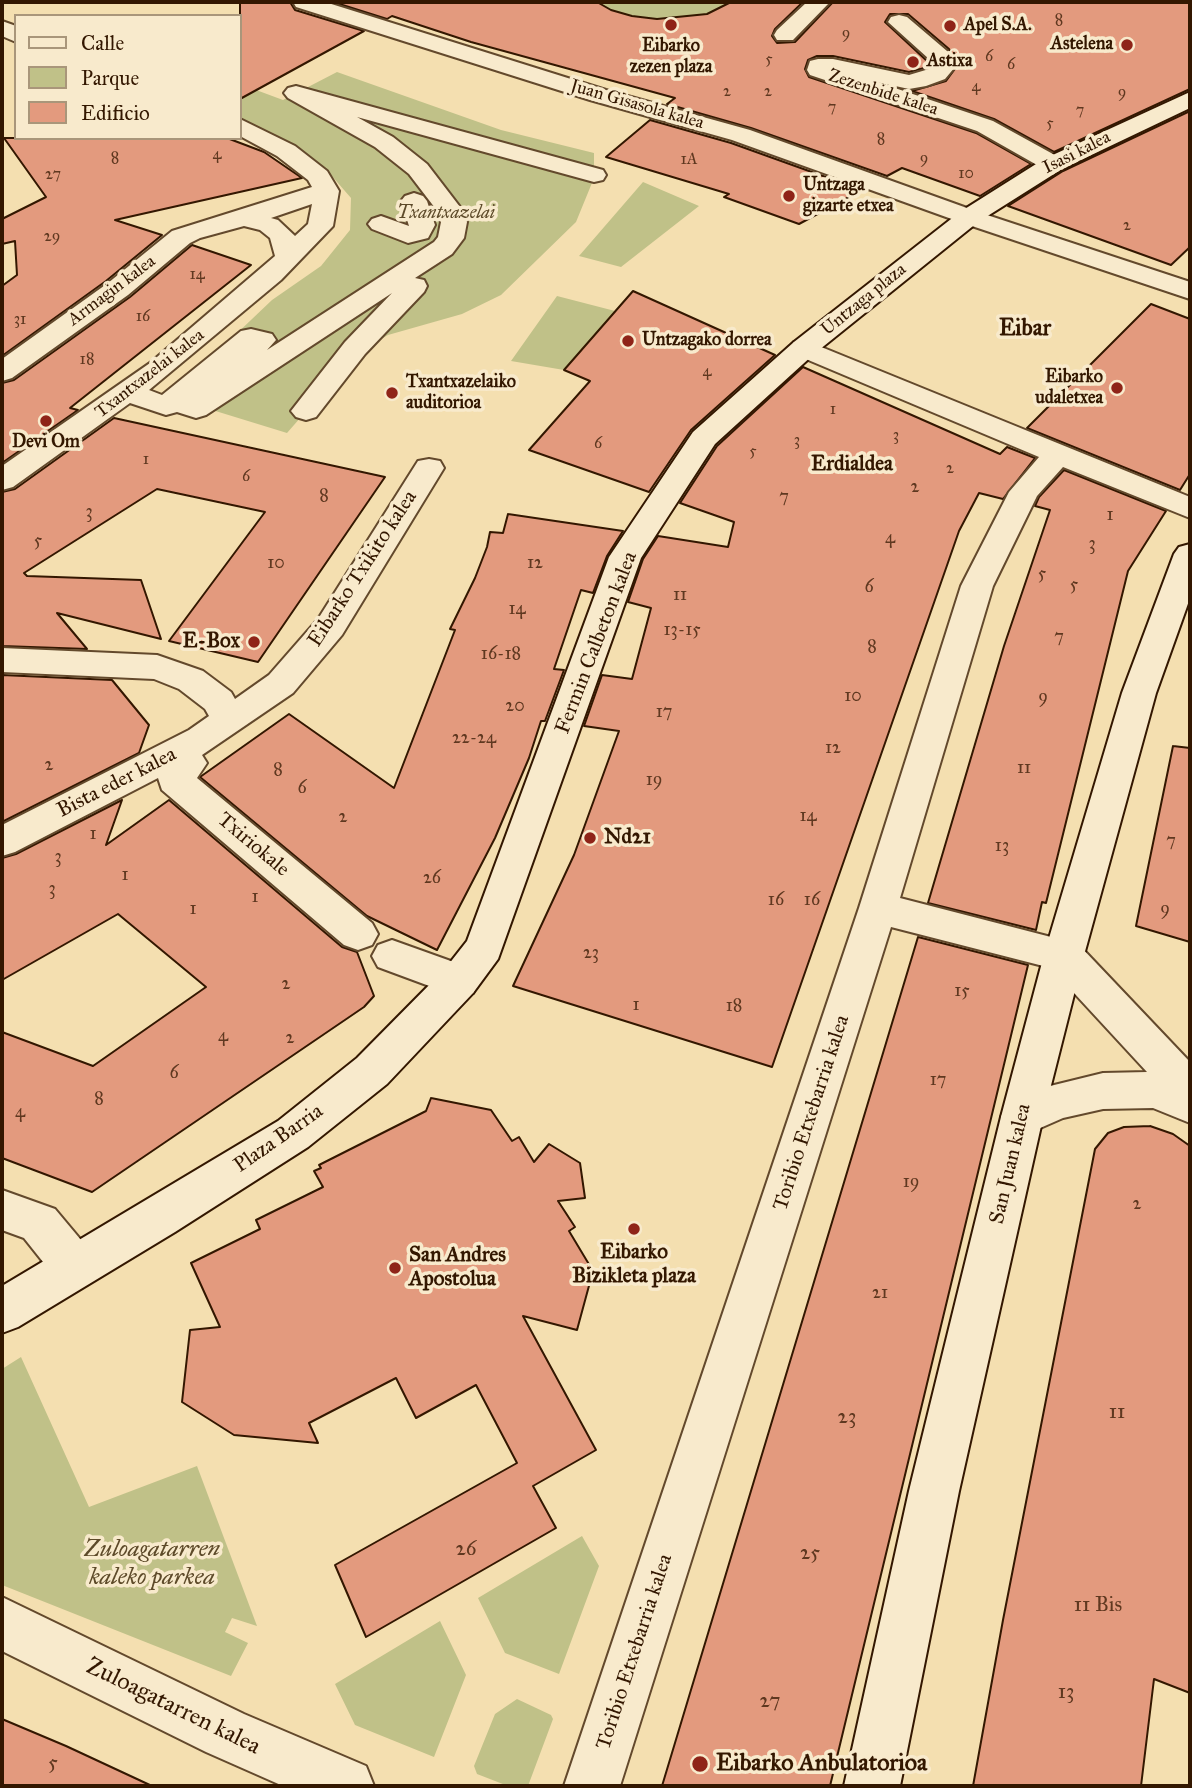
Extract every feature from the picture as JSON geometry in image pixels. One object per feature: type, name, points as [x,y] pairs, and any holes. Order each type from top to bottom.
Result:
[{"type":"street","name":"Juan Gisasola kalea","points":[[303,2],[573,88],[741,135],[969,217]]},
{"type":"street","points":[[785,35],[819,2]]},
{"type":"street","name":"Zezenbide kalea","points":[[899,22],[939,56],[944,68],[937,74],[909,82],[833,66],[818,66],[818,70],[985,126],[1053,164]]},
{"type":"street","points":[[306,411],[355,348],[417,282],[451,238],[454,222],[447,207],[418,169],[303,86],[594,174]]},
{"type":"street","name":"Isasi kalea","points":[[969,217],[1053,164],[1190,99]]},
{"type":"street","points":[[236,220],[326,191],[318,176],[290,154],[242,127]]},
{"type":"street","name":"Txantxazelai kalea","points":[[2,480],[128,393],[272,274],[320,226],[326,206],[326,191]]},
{"type":"street","points":[[381,225],[408,235],[419,232],[422,225],[414,201]]},
{"type":"street","points":[[969,217],[1190,290]]},
{"type":"street","name":"Untzaga plaza","points":[[969,217],[804,348],[1190,508]]},
{"type":"street","points":[[236,220],[269,225],[282,235],[289,257]]},
{"type":"street","name":"Armagin kalea","points":[[2,372],[117,289],[181,237],[236,220]]},
{"type":"street","points":[[128,393],[166,406],[251,337],[262,340],[185,405],[196,409],[443,248]]},
{"type":"street","name":"Fermin Calbeton kalea","points":[[459,981],[484,948],[625,557],[704,439],[804,348]]},
{"type":"street","name":"Toribio Etxebarria kalea","points":[[592,1786],[878,908],[976,586],[1024,492],[1058,454]]},
{"type":"street","name":"Eibarko Txikito kalea","points":[[228,719],[281,684],[330,627],[429,468]]},
{"type":"street","name":"San Juan kalea","points":[[872,1786],[934,1491],[1022,1117],[1064,955],[1139,693],[1190,554]]},
{"type":"street","points":[[2,660],[157,667],[191,680],[219,701],[228,719]]},
{"type":"street","name":"Bista eder kalea","points":[[2,842],[179,752],[228,719]]},
{"type":"street","name":"Txiriokale","points":[[179,752],[189,762],[176,780],[358,934]]},
{"type":"street","points":[[878,908],[1064,955],[1190,1090]]},
{"type":"street","points":[[392,956],[459,981]]},
{"type":"street","name":"Plaza Barria","points":[[2,1311],[159,1218],[293,1133],[372,1071],[459,981]]},
{"type":"street","points":[[1022,1117],[1057,1101],[1103,1091],[1156,1090],[1190,1105]]},
{"type":"street","points":[[2,1210],[38,1223],[75,1267]]},
{"type":"street","name":"Zuloagatarren kalea","points":[[2,1623],[225,1733],[346,1786]]},
{"type":"green space","points":[[597,2],[731,2],[707,14],[657,19],[632,16],[611,10]]},
{"type":"green space","name":"Txantxazelai","points":[[337,72],[501,130],[594,153],[594,178],[576,222],[501,295],[462,314],[388,335],[357,353],[287,433],[170,397],[272,300],[321,266],[350,230],[351,198],[331,175],[274,135],[242,120],[242,85],[283,100]]},
{"type":"green space","points":[[643,182],[699,206],[621,267],[579,256]]},
{"type":"green space","points":[[557,296],[615,311],[564,370],[511,361]]},
{"type":"green space","name":"Zuloagatarren kaleko parkea","points":[[21,1357],[89,1507],[197,1466],[257,1626],[232,1618],[225,1632],[248,1643],[231,1676],[2,1585],[2,1369]]},
{"type":"green space","points":[[582,1536],[599,1566],[559,1674],[505,1653],[478,1598]]},
{"type":"green space","points":[[440,1621],[466,1675],[434,1757],[355,1725],[335,1684]]},
{"type":"green space","points":[[517,1699],[551,1715],[553,1719],[528,1786],[508,1786],[477,1774],[474,1766],[495,1714]]},
{"type":"building","points":[[240,2],[290,2],[295,10],[364,31],[242,98]]},
{"type":"building","points":[[333,2],[597,2],[611,10],[632,16],[657,19],[707,14],[731,2],[803,2],[775,29],[772,36],[777,43],[795,42],[833,2],[1190,2],[1190,89],[1054,152],[994,119],[912,91],[946,81],[957,66],[949,49],[908,14],[890,14],[885,22],[927,61],[928,67],[909,72],[833,56],[817,56],[808,60],[805,69],[809,77],[976,133],[1031,164],[980,196],[902,168],[887,176],[751,128],[667,104],[675,98],[471,42],[392,16],[387,19]]},
{"type":"building","points":[[1190,111],[1190,247],[1171,265],[1008,206],[1063,171]]},
{"type":"building","points":[[650,120],[731,143],[862,190],[799,224],[724,197],[729,194],[606,157]]},
{"type":"building","points":[[4,138],[232,140],[264,152],[302,178],[115,220],[162,235],[106,281],[2,356],[2,286],[17,275],[15,241],[2,244],[2,219],[46,197]]},
{"type":"building","points":[[192,245],[251,265],[70,408],[78,410],[2,463],[2,383],[14,380],[130,297]]},
{"type":"building","points":[[633,291],[775,355],[691,430],[649,492],[529,450],[590,381],[564,370]]},
{"type":"building","name":"Eibarko udaletxea","points":[[1151,304],[1190,319],[1190,474],[1180,490],[1027,428]]},
{"type":"building","points":[[803,367],[1000,454],[1007,447],[1035,458],[1003,499],[979,493],[959,531],[772,1067],[513,986],[574,855],[619,731],[584,726],[602,675],[632,679],[651,608],[628,602],[643,559],[658,536],[728,547],[734,522],[680,503],[717,446]]},
{"type":"building","points":[[114,418],[385,477],[258,662],[169,641],[265,512],[157,489],[24,573],[27,576],[141,580],[161,639],[57,613],[87,649],[2,646],[2,492],[15,489]]},
{"type":"building","points":[[1064,470],[1166,511],[1128,571],[1046,903],[1042,902],[1036,930],[928,903],[1004,646],[1050,510],[1035,506],[1039,497]]},
{"type":"building","points":[[508,514],[623,531],[607,556],[593,593],[581,590],[554,669],[564,670],[545,721],[541,721],[529,758],[495,838],[437,950],[367,916],[200,777],[289,714],[394,788],[455,630],[450,629],[475,578],[490,532],[503,533]]},
{"type":"building","points":[[2,675],[112,680],[149,725],[139,753],[2,822]]},
{"type":"building","points":[[1173,746],[1190,748],[1190,942],[1136,926]]},
{"type":"building","points":[[122,800],[106,845],[169,800],[342,947],[357,952],[374,996],[364,1007],[92,1192],[2,1158],[2,1032],[93,1066],[206,987],[118,914],[2,980],[2,858],[16,854]]},
{"type":"building","points":[[918,937],[1028,965],[830,1786],[662,1786]]},
{"type":"building","name":"San Andres Apostolua","points":[[431,1098],[491,1110],[512,1141],[519,1137],[534,1162],[549,1144],[580,1163],[585,1198],[558,1201],[575,1227],[569,1231],[593,1271],[577,1330],[523,1316],[596,1450],[533,1486],[556,1528],[366,1637],[335,1565],[517,1463],[476,1385],[416,1418],[396,1378],[309,1423],[318,1443],[234,1435],[182,1402],[190,1330],[220,1327],[191,1263],[260,1229],[256,1220],[323,1187],[314,1171],[321,1168],[319,1165],[426,1111]]},
{"type":"building","points":[[1150,1126],[1173,1134],[1190,1146],[1190,1693],[1154,1679],[1141,1786],[973,1786],[1095,1149],[1108,1133],[1124,1127]]},
{"type":"building","points":[[2,1719],[66,1746],[152,1786],[2,1786]]},
{"type":"place","name":"Eibarko zezen plaza","points":[[671,25]]},
{"type":"place","name":"Apel S.A.","points":[[950,26]]},
{"type":"place","name":"Astelena","points":[[1127,45]]},
{"type":"place","name":"Astixa","points":[[913,62]]},
{"type":"place","name":"Untzaga gizarte etxea","points":[[789,196]]},
{"type":"place","name":"Untzagako dorrea","points":[[628,341]]},
{"type":"place","name":"Eibarko udaletxea","points":[[1117,388]]},
{"type":"place","name":"Txantxazelaiko auditorioa","points":[[392,393]]},
{"type":"place","name":"Devi Om","points":[[46,421]]},
{"type":"place","name":"E-Box","points":[[254,642]]},
{"type":"place","name":"Nd21","points":[[590,838]]},
{"type":"place","name":"Eibarko Bizikleta plaza","points":[[634,1229]]},
{"type":"place","name":"San Andres Apostolua","points":[[395,1268]]},
{"type":"place","name":"Eibarko Anbulatorioa","points":[[700,1764]]},
{"type":"district","name":"Eibar","points":[[1025,329]]},
{"type":"district","name":"Erdialdea","points":[[852,465]]}]
